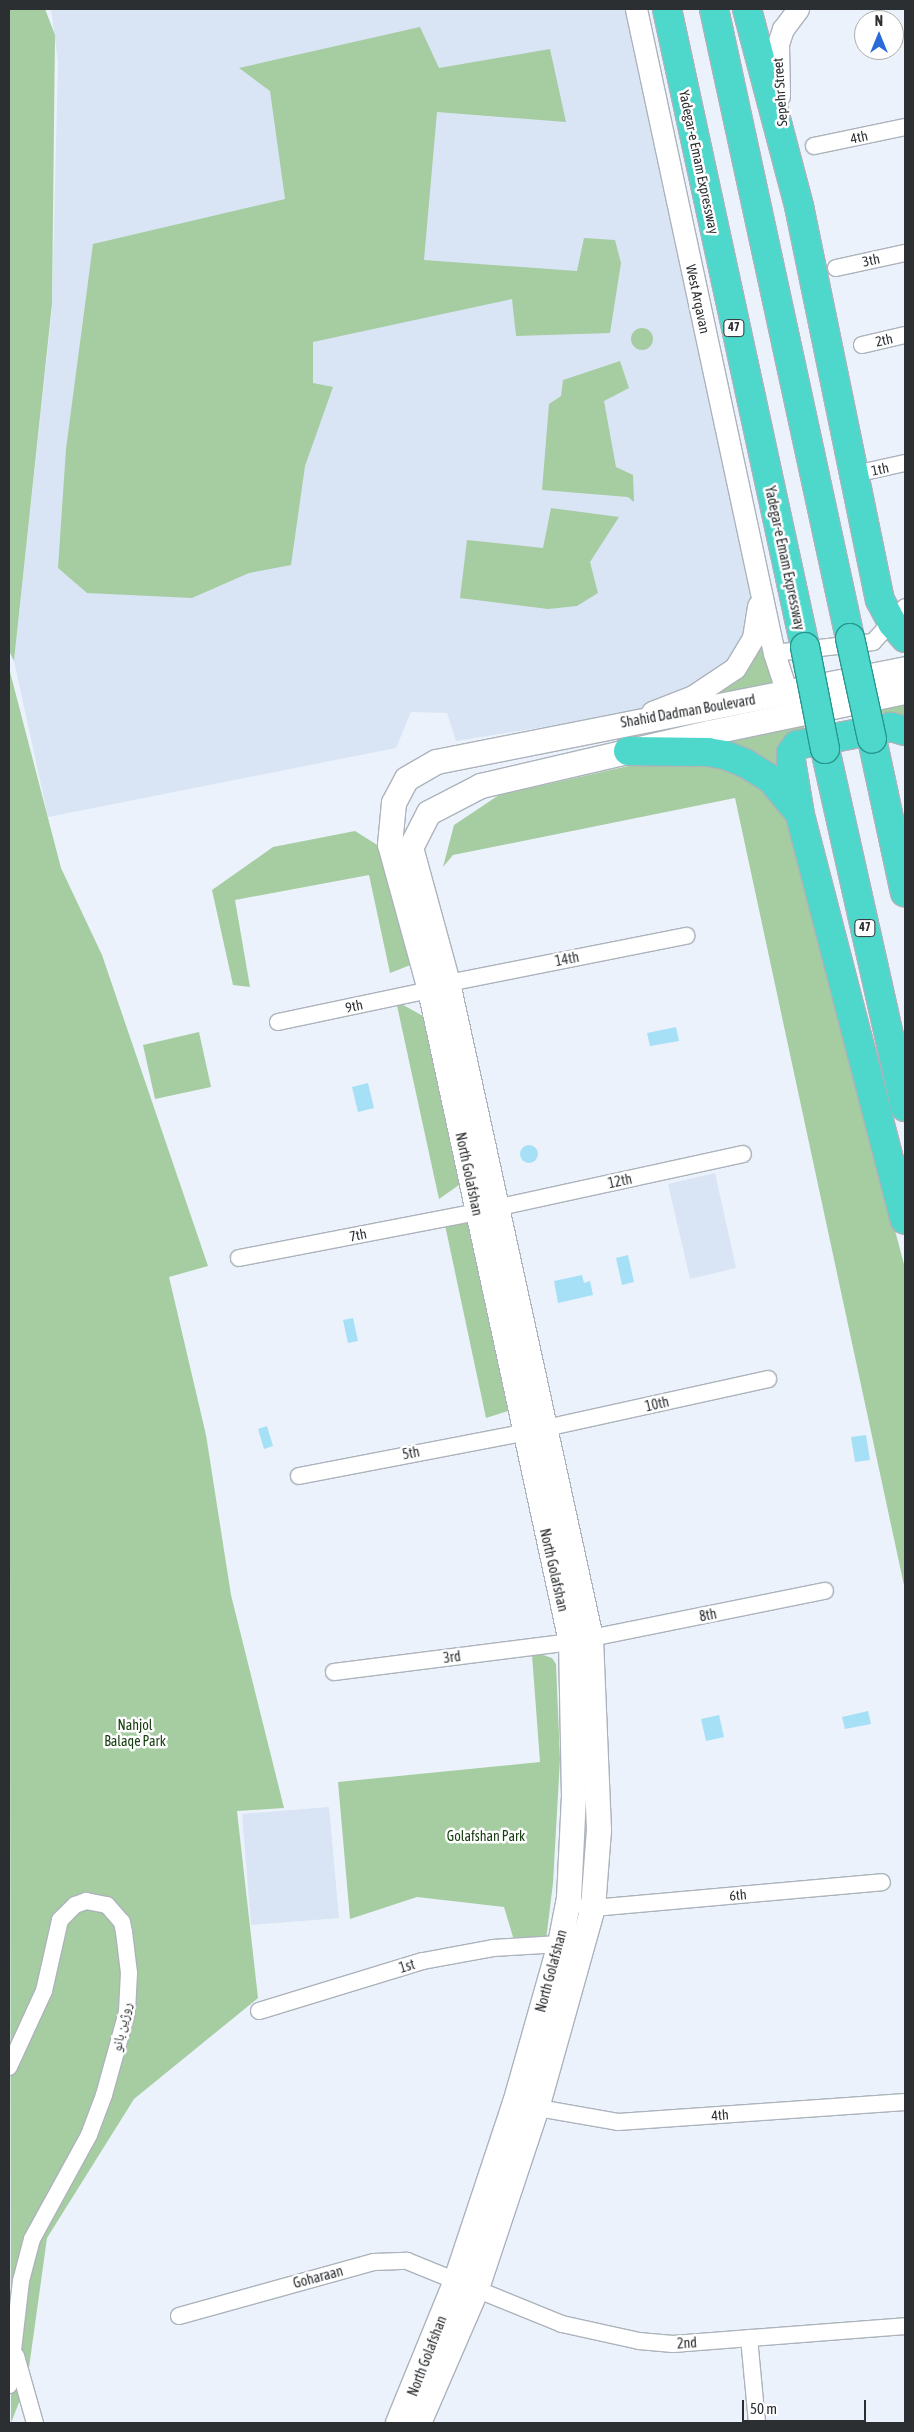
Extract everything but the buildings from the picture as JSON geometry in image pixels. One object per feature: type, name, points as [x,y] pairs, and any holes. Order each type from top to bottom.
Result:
[{"type":"highway","name":"Yadegar-e Emam Expressway","points":[[667,9],[825,749],[905,1107]]},
{"type":"highway","points":[[714,9],[905,893]]},
{"type":"highway","points":[[747,9],[785,150],[855,474],[880,600],[901,623]]},
{"type":"highway","points":[[905,731],[891,727],[797,745],[791,753],[800,815],[905,1220]]},
{"type":"highway","points":[[628,751],[708,752],[732,758],[771,780],[800,815]]},
{"type":"main road","name":"Shahid Dadman Boulevard","points":[[472,754],[905,670]]},
{"type":"main road","name":"Shahid Dadman Boulevard","points":[[481,786],[628,751],[905,692]]},
{"type":"main road","points":[[472,754],[481,786]]},
{"type":"main road","name":"North Golafshan","points":[[439,987],[390,845],[394,803],[407,779],[437,762],[472,754]]},
{"type":"main road","name":"North Golafshan","points":[[419,2423],[593,1908],[599,1830],[581,1640],[534,1431],[411,848],[429,813],[481,786]]},
{"type":"main road","name":"North Golafshan","points":[[526,2105],[567,1904],[581,1640]]},
{"type":"main road","name":"North Golafshan","points":[[398,2423],[466,2286]]},
{"type":"street","name":"West Arqavan","points":[[636,9],[774,653],[787,693]]},
{"type":"street","name":"Sepehr Street","points":[[785,150],[777,70],[778,44],[783,29],[798,9]]},
{"type":"street","name":"4th","points":[[814,146],[905,127]]},
{"type":"street","name":"3th","points":[[836,268],[905,253]]},
{"type":"street","name":"2th","points":[[862,345],[905,335]]},
{"type":"street","name":"1th","points":[[855,474],[905,463]]},
{"type":"street","name":"West Arqavan","points":[[625,723],[693,696],[735,668],[753,638],[760,589]]},
{"type":"street","points":[[774,653],[872,642],[901,623]]},
{"type":"street","name":"14th","points":[[439,987],[686,936]]},
{"type":"street","name":"9th","points":[[278,1022],[439,987]]},
{"type":"street","name":"12th","points":[[487,1210],[744,1154]]},
{"type":"street","name":"7th","points":[[239,1258],[487,1210]]},
{"type":"street","name":"10th","points":[[534,1431],[768,1379]]},
{"type":"street","name":"5th","points":[[299,1476],[534,1431]]},
{"type":"street","name":"8th","points":[[581,1640],[825,1591]]},
{"type":"street","name":"3rd","points":[[334,1672],[581,1640]]},
{"type":"street","name":"6th","points":[[567,1904],[593,1908],[882,1882]]},
{"type":"street","name":"روژین بانو","points":[[9,2067],[22,2044],[44,1991],[60,1920],[75,1904],[97,1902],[107,1905],[122,1922],[124,1932],[129,1973],[127,2012],[104,2096],[89,2135],[32,2239],[21,2281],[14,2348]]},
{"type":"street","name":"1st","points":[[259,2011],[423,1961],[493,1948],[560,1944]]},
{"type":"street","name":"4th","points":[[526,2105],[618,2122],[905,2102]]},
{"type":"street","name":"Goharaan","points":[[179,2316],[374,2262],[407,2261],[466,2286]]},
{"type":"street","name":"2nd","points":[[466,2286],[562,2324],[640,2342],[673,2344],[905,2326]]},
{"type":"street","points":[[749,2338],[757,2423]]},
{"type":"street","points":[[9,2385],[14,2348]]},
{"type":"street","points":[[14,2348],[35,2423]]},
{"type":"shaded area","points":[[51,9],[625,9],[753,593],[742,651],[678,697],[625,714],[456,741],[447,713],[411,712],[396,748],[48,817],[14,661],[52,310],[58,62]]},
{"type":"shaded area","points":[[715,1173],[736,1268],[690,1279],[668,1184]]},
{"type":"shaded area","points":[[329,1807],[339,1918],[251,1925],[242,1814]]},
{"type":"green space","points":[[9,9],[45,9],[55,35],[52,304],[14,661],[9,651]]},
{"type":"green space","points":[[420,27],[439,68],[550,49],[566,122],[437,112],[424,260],[577,271],[584,238],[615,240],[621,263],[610,333],[516,336],[512,299],[313,342],[313,383],[333,387],[305,466],[291,565],[249,573],[192,598],[87,593],[58,568],[66,449],[93,244],[285,199],[270,91],[239,68]]},
{"type":"green space","points":[[642,328],[650,331],[653,339],[650,347],[642,350],[634,347],[631,339],[634,331]]},
{"type":"green space","points":[[620,361],[629,388],[604,401],[616,467],[633,475],[634,502],[628,497],[542,490],[549,404],[561,396],[563,380]]},
{"type":"green space","points":[[551,508],[619,517],[590,562],[598,593],[577,606],[548,609],[460,598],[467,540],[543,548]]},
{"type":"green space","points":[[760,622],[776,686],[686,705],[709,694]]},
{"type":"green space","name":"Nahjol Balaqe Park","points":[[9,668],[61,868],[102,955],[208,1266],[169,1277],[206,1435],[231,1595],[284,1808],[237,1811],[258,1998],[134,2099],[47,2238],[27,2382],[11,2423]]},
{"type":"green space","points":[[905,700],[905,720],[880,712],[878,706]]},
{"type":"green space","points":[[803,722],[806,735],[782,741],[777,749],[785,777],[694,745]]},
{"type":"green space","points":[[646,762],[726,765],[760,783],[785,816],[905,1268],[905,1590],[735,798],[453,855],[443,867],[454,825],[499,795]]},
{"type":"green space","points":[[355,831],[382,848],[413,964],[390,973],[369,875],[235,900],[250,987],[233,985],[212,890],[273,847]]},
{"type":"green space","points":[[396,1001],[423,1016],[459,1185],[439,1199]]},
{"type":"green space","points":[[199,1032],[211,1087],[155,1099],[143,1045]]},
{"type":"green space","points":[[469,1223],[508,1411],[486,1418],[445,1225]]},
{"type":"green space","name":"Golafshan Park","points":[[540,1654],[552,1658],[556,1664],[560,1759],[553,1883],[546,1940],[513,1937],[504,1907],[417,1897],[350,1919],[338,1782],[540,1762],[532,1655]]},
{"type":"water","points":[[676,1027],[679,1041],[650,1046],[647,1033]]},
{"type":"water","points":[[368,1083],[374,1108],[358,1112],[352,1087]]},
{"type":"water","points":[[529,1145],[535,1148],[538,1154],[535,1160],[529,1163],[523,1160],[520,1154],[523,1148]]},
{"type":"water","points":[[628,1255],[634,1282],[622,1285],[616,1258]]},
{"type":"water","points":[[582,1275],[584,1283],[590,1281],[593,1295],[558,1303],[554,1281]]},
{"type":"water","points":[[353,1318],[358,1341],[348,1343],[343,1320]]},
{"type":"water","points":[[267,1426],[273,1446],[264,1449],[258,1429]]},
{"type":"water","points":[[866,1435],[870,1460],[855,1462],[851,1437]]},
{"type":"water","points":[[868,1711],[871,1724],[845,1729],[842,1717]]},
{"type":"water","points":[[719,1715],[724,1737],[706,1741],[701,1719]]}]
